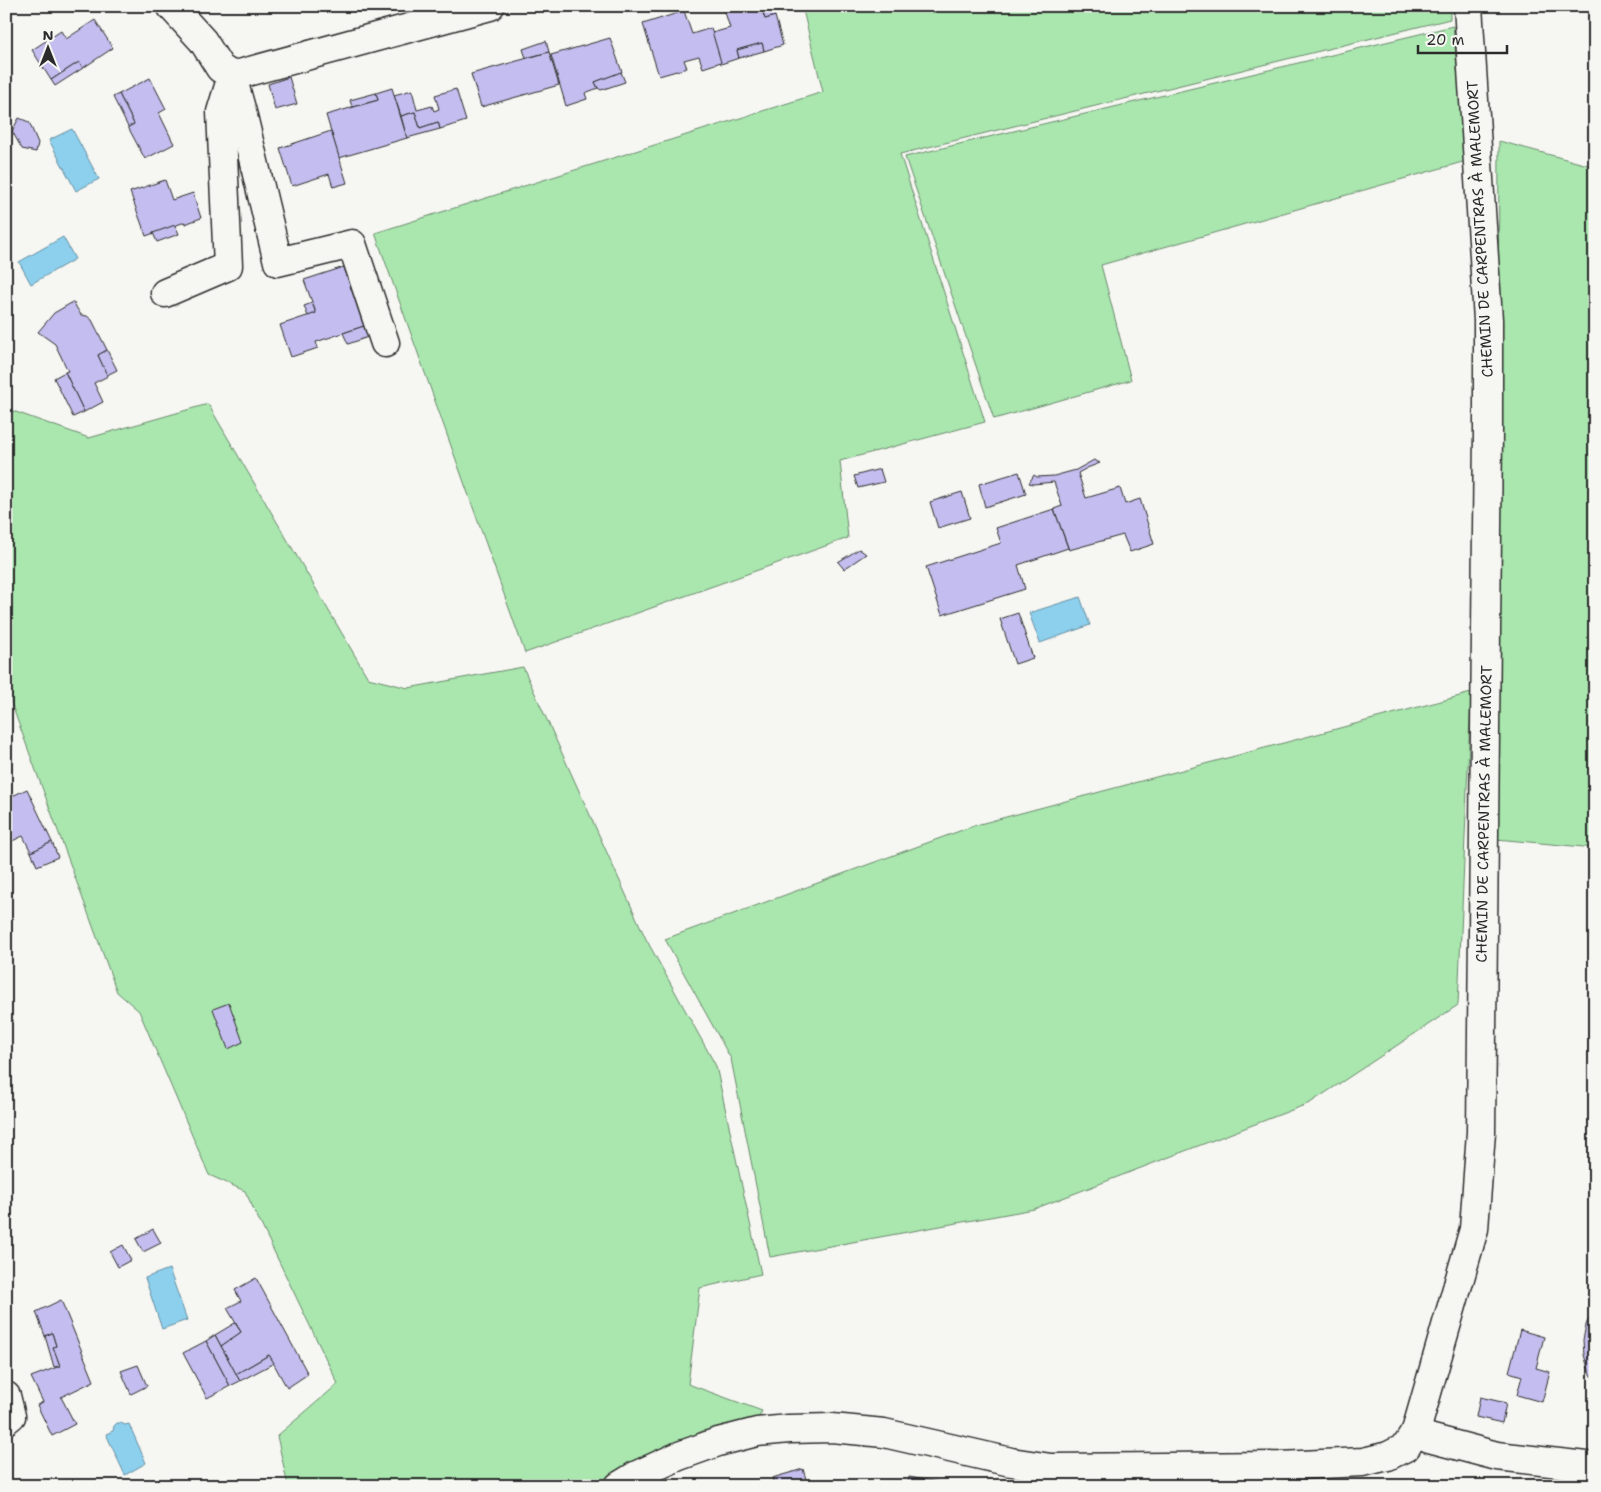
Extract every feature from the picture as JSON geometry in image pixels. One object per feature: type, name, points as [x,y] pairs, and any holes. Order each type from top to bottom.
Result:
[{"type":"street","points":[[171,6],[203,41],[220,68],[232,76],[278,262],[352,244],[385,344]]},
{"type":"street","points":[[232,76],[490,6]]},
{"type":"street","name":"CHEMIN DE CARPENTRAS À MALEMORT","points":[[1416,1431],[1474,1229],[1481,1132],[1488,320],[1468,6]]},
{"type":"street","points":[[166,293],[228,266],[221,112],[232,76]]},
{"type":"street","points":[[6,1396],[11,1416],[6,1420]]},
{"type":"street","points":[[619,1486],[679,1456],[718,1442],[757,1432],[832,1428],[884,1433],[1011,1462],[1051,1468],[1280,1466],[1363,1462],[1388,1456],[1406,1447],[1416,1431],[1429,1438],[1498,1456],[1595,1467]]},
{"type":"green space","points":[[802,6],[1450,6],[1450,19],[900,154],[985,422],[840,461],[848,538],[525,653],[375,233],[823,92]]},
{"type":"green space","points":[[1453,26],[1466,161],[1101,265],[1131,380],[994,419],[905,157]]},
{"type":"green space","points":[[1499,141],[1595,167],[1595,848],[1496,839]]},
{"type":"green space","points":[[208,404],[368,678],[408,688],[523,667],[646,939],[716,1066],[761,1274],[700,1288],[688,1384],[762,1411],[758,1419],[702,1431],[599,1486],[288,1486],[277,1436],[338,1384],[245,1191],[209,1175],[139,1011],[117,992],[6,689],[6,418],[13,411],[89,438]]},
{"type":"green space","points":[[1471,693],[1458,1005],[1310,1103],[1034,1209],[770,1257],[731,1059],[665,939],[976,825]]},
{"type":"water","points":[[72,129],[99,179],[76,191],[49,140]]},
{"type":"water","points":[[63,237],[75,259],[31,284],[19,262]]},
{"type":"water","points":[[1080,597],[1090,625],[1040,643],[1029,613]]},
{"type":"water","points":[[169,1269],[187,1320],[162,1329],[145,1278]]},
{"type":"water","points":[[117,1423],[129,1424],[146,1463],[125,1475],[106,1434],[113,1431]]},
{"type":"building","points":[[723,6],[761,6],[765,19],[775,16],[783,45],[764,51],[762,43],[737,50],[739,58],[721,64],[712,33],[730,28]]},
{"type":"building","points":[[772,8],[775,16],[765,19],[762,10]]},
{"type":"building","points":[[684,11],[692,34],[711,28],[721,62],[703,68],[699,56],[684,60],[687,68],[659,76],[643,24]]},
{"type":"building","points":[[95,20],[113,48],[83,68],[79,62],[51,80],[32,50],[61,31],[66,39]]},
{"type":"building","points":[[610,38],[622,72],[595,82],[598,88],[585,93],[587,99],[566,106],[551,55]]},
{"type":"building","points":[[546,41],[549,52],[526,58],[523,49]]},
{"type":"building","points":[[762,43],[764,51],[739,58],[737,50]]},
{"type":"building","points":[[549,52],[559,85],[481,107],[471,74]]},
{"type":"building","points":[[79,62],[83,68],[55,86],[51,80]]},
{"type":"building","points":[[621,72],[625,82],[601,90],[598,88],[595,82]]},
{"type":"building","points":[[289,77],[297,104],[275,110],[268,84]]},
{"type":"building","points":[[150,78],[166,109],[159,113],[174,144],[145,159],[128,127],[134,124],[119,94]]},
{"type":"building","points":[[392,88],[407,138],[339,158],[326,115],[378,100],[376,93]]},
{"type":"building","points":[[456,89],[466,121],[440,129],[438,122],[420,128],[415,112],[401,116],[394,95],[412,90],[417,110],[432,106],[434,111],[439,109],[435,95]]},
{"type":"building","points":[[376,93],[378,100],[352,107],[350,100]]},
{"type":"building","points":[[119,94],[134,124],[128,127],[113,97]]},
{"type":"building","points":[[415,112],[420,128],[438,122],[440,129],[407,138],[401,116]]},
{"type":"building","points":[[19,118],[29,122],[38,143],[36,152],[22,149],[12,131]]},
{"type":"building","points":[[331,131],[347,183],[333,187],[329,174],[292,186],[280,148]]},
{"type":"building","points":[[165,180],[172,200],[193,193],[201,218],[146,236],[130,192]]},
{"type":"building","points":[[175,225],[179,234],[157,242],[153,233]]},
{"type":"building","points":[[344,267],[364,326],[316,342],[318,348],[291,357],[280,325],[316,313],[304,280]]},
{"type":"building","points":[[73,302],[81,315],[87,316],[92,320],[107,350],[98,355],[108,376],[94,383],[103,402],[84,412],[65,372],[68,371],[55,344],[38,332],[54,313]]},
{"type":"building","points":[[312,303],[316,313],[308,316],[304,306]]},
{"type":"building","points":[[364,326],[368,337],[348,344],[343,333]]},
{"type":"building","points":[[107,350],[117,370],[107,375],[98,355]]},
{"type":"building","points":[[65,372],[84,412],[73,417],[54,378]]},
{"type":"building","points":[[1094,460],[1100,463],[1078,473],[1086,498],[1120,488],[1125,504],[1140,499],[1154,544],[1130,552],[1123,535],[1069,550],[1054,509],[1062,506],[1054,482],[1029,483],[1034,475],[1037,477],[1054,476],[1076,470]]},
{"type":"building","points":[[880,469],[884,482],[858,488],[854,476]]},
{"type":"building","points":[[1019,472],[1026,494],[985,507],[979,484]]},
{"type":"building","points":[[962,492],[970,518],[938,528],[930,502]]},
{"type":"building","points":[[1054,509],[1068,548],[1018,565],[1025,589],[942,615],[926,567],[1001,543],[996,528]]},
{"type":"building","points":[[859,549],[866,554],[844,569],[838,562]]},
{"type":"building","points":[[1018,613],[1033,658],[1015,664],[1000,619]]},
{"type":"building","points":[[27,789],[52,842],[31,852],[23,836],[6,844],[6,799]]},
{"type":"building","points":[[52,842],[58,857],[37,866],[31,852]]},
{"type":"building","points":[[229,1003],[243,1042],[228,1049],[213,1009]]},
{"type":"building","points":[[153,1229],[161,1243],[143,1252],[136,1239]]},
{"type":"building","points":[[123,1245],[131,1260],[118,1267],[110,1252]]},
{"type":"building","points":[[256,1278],[308,1374],[287,1388],[269,1355],[236,1374],[221,1346],[241,1332],[227,1308],[241,1301],[235,1290]]},
{"type":"building","points":[[61,1300],[94,1381],[61,1397],[75,1424],[52,1436],[37,1405],[43,1402],[31,1377],[60,1366],[53,1347],[56,1346],[52,1333],[45,1336],[36,1312]]},
{"type":"building","points":[[1595,1304],[1595,1382],[1584,1355],[1583,1340],[1586,1325]]},
{"type":"building","points":[[235,1323],[241,1332],[221,1346],[215,1335]]},
{"type":"building","points":[[1520,1330],[1544,1337],[1536,1368],[1550,1372],[1542,1402],[1517,1395],[1522,1376],[1509,1372]]},
{"type":"building","points":[[52,1333],[56,1346],[53,1347],[60,1366],[54,1367],[45,1336]]},
{"type":"building","points":[[215,1335],[240,1381],[230,1386],[206,1341]]},
{"type":"building","points":[[206,1341],[230,1386],[207,1398],[183,1353]]},
{"type":"building","points":[[269,1355],[274,1363],[240,1381],[236,1374]]},
{"type":"building","points":[[138,1365],[147,1386],[131,1394],[121,1371]]},
{"type":"building","points":[[1480,1397],[1506,1403],[1502,1423],[1476,1417]]},
{"type":"building","points":[[803,1469],[808,1486],[774,1486],[772,1478]]},
{"type":"building","points":[[909,1477],[938,1482],[938,1486],[908,1486]]}]
